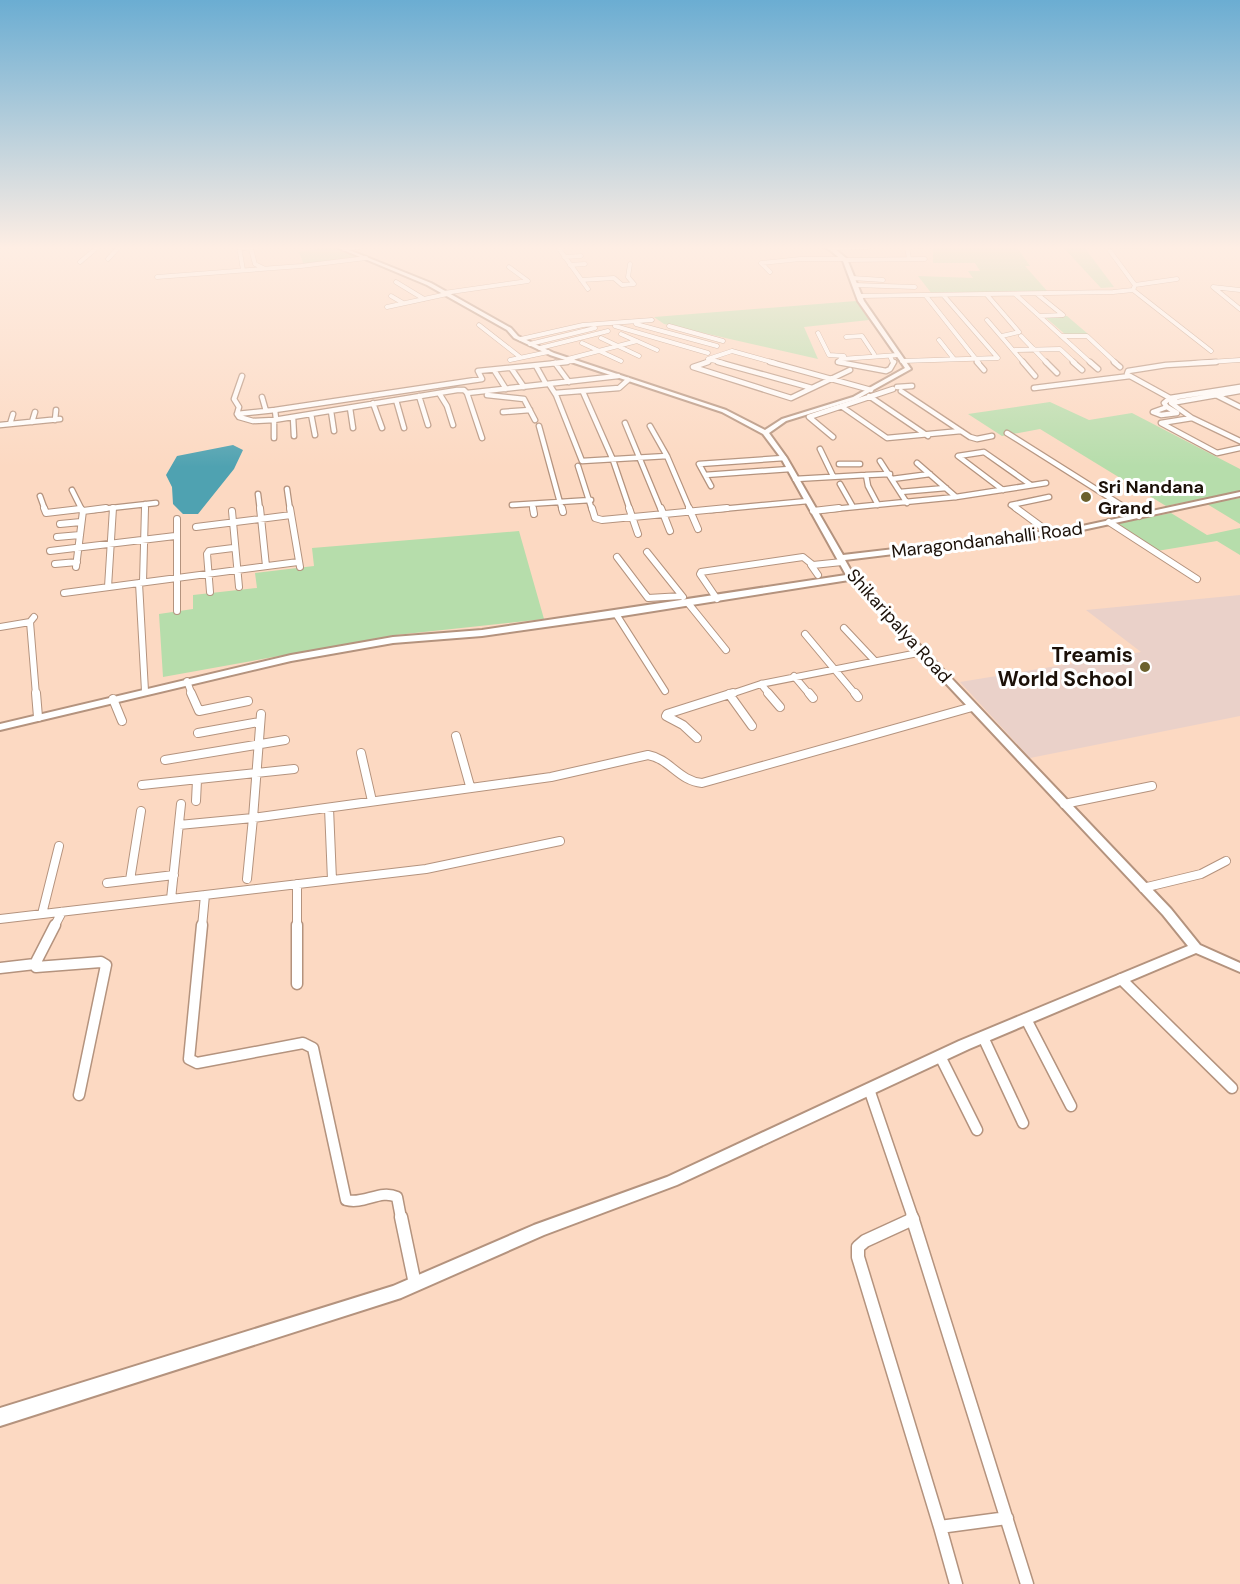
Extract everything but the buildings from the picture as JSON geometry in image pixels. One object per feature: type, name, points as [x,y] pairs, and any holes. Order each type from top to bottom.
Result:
[{"type":"street","points":[[492,320],[521,339],[548,352],[724,411],[765,433],[784,420],[841,406],[872,391]]},
{"type":"street","points":[[521,339],[583,325],[652,320]]},
{"type":"street","points":[[873,320],[895,356],[908,369],[892,386]]},
{"type":"street","points":[[945,320],[984,370]]},
{"type":"street","points":[[818,333],[831,356],[874,354],[954,359],[999,357],[966,320]]},
{"type":"street","points":[[987,320],[1035,376]]},
{"type":"street","points":[[1002,336],[1019,332],[1009,320]]},
{"type":"street","points":[[1043,320],[1098,369]]},
{"type":"street","points":[[1174,320],[1211,351]]},
{"type":"street","points":[[634,323],[717,346]]},
{"type":"street","points":[[608,324],[664,342],[708,352]]},
{"type":"street","points":[[479,325],[520,357]]},
{"type":"street","points":[[669,326],[723,340]]},
{"type":"street","points":[[530,344],[595,328]]},
{"type":"street","points":[[973,328],[994,328]]},
{"type":"street","points":[[540,348],[608,331]]},
{"type":"street","points":[[664,342],[691,332]]},
{"type":"street","points":[[621,334],[657,350]]},
{"type":"street","points":[[846,337],[862,336],[874,354]]},
{"type":"street","points":[[1021,336],[1057,373]]},
{"type":"street","points":[[1061,336],[1087,336],[1120,367]]},
{"type":"street","points":[[600,338],[639,356]]},
{"type":"street","points":[[939,340],[954,359]]},
{"type":"street","points":[[489,391],[478,371],[555,363],[637,341]]},
{"type":"street","points":[[582,343],[621,361]]},
{"type":"street","points":[[1015,350],[1060,349],[1082,370]]},
{"type":"street","points":[[850,370],[833,377],[789,398],[693,368],[708,359],[732,351],[833,377],[872,391],[928,436]]},
{"type":"street","points":[[510,360],[548,352]]},
{"type":"street","points":[[895,356],[890,369],[886,371],[838,362],[839,360],[895,356]]},
{"type":"street","points":[[708,359],[812,388]]},
{"type":"street","points":[[1177,402],[1130,376],[1127,374],[1128,371],[1240,360]]},
{"type":"street","points":[[555,363],[568,382]]},
{"type":"street","points":[[536,366],[555,393],[580,459],[586,462],[667,456]]},
{"type":"street","points":[[511,368],[524,387]]},
{"type":"street","points":[[494,370],[506,389]]},
{"type":"street","points":[[237,414],[239,407],[234,399],[242,376]]},
{"type":"street","points":[[467,394],[618,376]]},
{"type":"street","points":[[1034,388],[1130,376]]},
{"type":"street","points":[[237,414],[482,379]]},
{"type":"street","points":[[555,393],[619,388],[628,380]]},
{"type":"street","points":[[385,386],[390,392]]},
{"type":"street","points":[[805,415],[892,386],[902,389],[973,438],[992,436]]},
{"type":"street","points":[[902,389],[912,386]]},
{"type":"street","points":[[417,387],[428,425]]},
{"type":"street","points":[[237,414],[248,420],[275,419],[461,390],[467,394],[524,399],[537,423],[563,512]]},
{"type":"street","points":[[1153,417],[1177,413],[1164,403],[1170,398],[1240,391]]},
{"type":"street","points":[[1240,391],[1171,404],[1192,418],[1240,441]]},
{"type":"street","points":[[1223,399],[1240,391]]},
{"type":"street","points":[[583,392],[613,460],[638,534]]},
{"type":"street","points":[[439,393],[447,406],[453,425]]},
{"type":"street","points":[[467,394],[482,438]]},
{"type":"street","points":[[1215,395],[1240,407]]},
{"type":"street","points":[[262,397],[266,411]]},
{"type":"street","points":[[396,400],[404,428]]},
{"type":"street","points":[[373,404],[382,428]]},
{"type":"street","points":[[841,406],[885,438],[928,436],[961,431]]},
{"type":"street","points":[[1161,415],[1153,411],[1167,407]]},
{"type":"street","points":[[350,408],[352,428]]},
{"type":"street","points":[[0,425],[57,420],[56,410]]},
{"type":"street","points":[[274,438],[275,410]]},
{"type":"street","points":[[503,412],[530,410]]},
{"type":"street","points":[[331,411],[334,431]]},
{"type":"street","points":[[32,422],[35,412]]},
{"type":"street","points":[[10,424],[13,414]]},
{"type":"street","points":[[311,414],[315,435]]},
{"type":"street","points":[[805,415],[833,436]]},
{"type":"street","points":[[293,417],[294,436]]},
{"type":"street","points":[[1192,418],[1161,423],[1217,453],[1240,448]]},
{"type":"street","points":[[625,423],[670,531]]},
{"type":"street","points":[[650,426],[667,456],[698,529]]},
{"type":"street","name":"Shikaripalya Road","points":[[765,433],[784,458],[851,577],[1143,888],[1196,948]]},
{"type":"street","points":[[1007,433],[1139,516]]},
{"type":"street","points":[[820,449],[833,476]]},
{"type":"street","points":[[1003,490],[958,456],[984,452],[1031,485]]},
{"type":"street","points":[[711,486],[699,464],[784,458]]},
{"type":"street","points":[[880,460],[907,503]]},
{"type":"street","points":[[839,465],[859,463],[878,505]]},
{"type":"street","points":[[917,463],[956,497]]},
{"type":"street","points":[[578,466],[595,518],[598,519],[632,518],[808,501]]},
{"type":"street","points":[[705,475],[790,469]]},
{"type":"street","points":[[795,479],[930,474]]},
{"type":"street","points":[[813,511],[907,503],[1046,483]]},
{"type":"street","points":[[840,484],[853,507]]},
{"type":"street","points":[[900,492],[946,488]]},
{"type":"street","points":[[63,593],[266,566],[299,564],[287,489]]},
{"type":"street","points":[[55,564],[76,564],[81,510],[72,490]]},
{"type":"street","points":[[258,494],[266,566]]},
{"type":"street","name":"Maragondanahalli Road","points":[[840,560],[1050,533],[1240,494]]},
{"type":"street","points":[[40,496],[46,513],[156,502]]},
{"type":"street","points":[[1049,497],[1011,505],[1050,533]]},
{"type":"street","points":[[512,505],[591,500]]},
{"type":"street","points":[[145,504],[141,582],[145,691]]},
{"type":"street","points":[[532,504],[534,514]]},
{"type":"street","points":[[108,587],[113,507]]},
{"type":"street","points":[[232,511],[233,548],[239,587]]},
{"type":"street","points":[[196,527],[291,515]]},
{"type":"street","points":[[177,519],[177,610]]},
{"type":"street","points":[[60,524],[81,522]]},
{"type":"street","points":[[1109,522],[1197,579]]},
{"type":"street","points":[[57,537],[80,534]]},
{"type":"street","points":[[50,551],[176,536]]},
{"type":"street","points":[[210,592],[207,574],[209,551],[233,548]]},
{"type":"street","points":[[647,552],[726,650]]},
{"type":"street","points":[[617,557],[648,598],[688,601]]},
{"type":"street","points":[[717,599],[700,574],[701,572],[803,557],[808,559],[818,575]]},
{"type":"street","points":[[811,565],[840,560]]},
{"type":"street","points":[[0,727],[187,681],[291,658],[393,640],[482,633],[851,577]]},
{"type":"street","points":[[616,614],[665,691]]},
{"type":"street","points":[[0,627],[32,620],[38,717]]},
{"type":"street","points":[[844,628],[875,662]]},
{"type":"street","points":[[805,634],[858,697]]},
{"type":"street","points":[[697,738],[683,723],[666,716],[667,714],[794,676],[923,652]]},
{"type":"street","points":[[794,676],[813,698]]},
{"type":"street","points":[[187,681],[199,711],[249,701]]},
{"type":"street","points":[[761,684],[780,708]]},
{"type":"street","points":[[729,694],[752,726]]},
{"type":"street","points":[[113,699],[122,721]]},
{"type":"street","points":[[180,825],[253,818],[470,786],[551,777],[648,755],[660,758],[686,781],[702,783],[972,707]]},
{"type":"street","points":[[198,733],[260,718],[247,879]]},
{"type":"street","points":[[456,736],[470,786]]},
{"type":"street","points":[[165,760],[285,740]]},
{"type":"street","points":[[361,753],[372,801]]},
{"type":"street","points":[[142,785],[294,769]]},
{"type":"street","points":[[196,801],[197,780]]},
{"type":"street","points":[[1064,804],[1152,786]]},
{"type":"street","points":[[171,899],[181,804]]},
{"type":"street","points":[[329,808],[332,880]]},
{"type":"street","points":[[130,880],[141,811]]},
{"type":"street","points":[[0,919],[426,869],[560,841]]},
{"type":"street","points":[[42,914],[59,846]]},
{"type":"street","points":[[1143,888],[1201,874],[1226,861]]},
{"type":"street","points":[[107,883],[174,875]]},
{"type":"street","points":[[297,884],[297,984]]},
{"type":"street","points":[[205,895],[189,1059],[197,1063],[303,1043],[313,1048],[346,1200],[353,1203],[388,1194],[397,1197],[416,1284]]},
{"type":"street","points":[[35,964],[62,912]]},
{"type":"street","points":[[0,1417],[395,1293],[539,1230],[672,1181],[940,1056],[1196,948],[1240,968]]},
{"type":"street","points":[[0,968],[35,964],[40,968],[101,962],[106,966],[79,1095]]},
{"type":"street","points":[[1121,979],[1232,1088]]},
{"type":"street","points":[[1026,1019],[1071,1106]]},
{"type":"street","points":[[983,1037],[1023,1123]]},
{"type":"street","points":[[940,1056],[977,1130]]},
{"type":"street","points":[[869,1089],[914,1220],[1028,1584]]},
{"type":"street","points":[[914,1220],[865,1241],[858,1247],[858,1257],[956,1584]]},
{"type":"street","points":[[940,1527],[1007,1518]]},
{"type":"shaded area","name":"Treamis World School","points":[[1240,595],[1240,716],[1030,758],[960,682],[1141,652],[1086,610]]},
{"type":"green space","points":[[658,320],[869,320],[804,327],[818,359],[664,324]]},
{"type":"green space","points":[[1048,320],[1072,320],[1088,334],[1066,335]]},
{"type":"green space","points":[[1050,402],[1089,420],[1132,413],[1240,469],[1240,491],[1166,506],[1040,429],[1002,436],[968,414]]},
{"type":"green space","points":[[1240,498],[1240,524],[1207,504]]},
{"type":"green space","points":[[1171,513],[1207,535],[1240,528],[1240,555],[1217,541],[1157,551],[1116,524]]},
{"type":"green space","points":[[519,531],[544,619],[396,635],[163,677],[159,614],[193,609],[193,595],[257,588],[255,573],[314,566],[312,548]]},
{"type":"water","points":[[233,445],[243,450],[234,469],[198,514],[183,514],[173,504],[172,487],[166,475],[177,456]]},
{"type":"place","name":"Sri Nandana Grand","points":[[1086,497]]},
{"type":"place","name":"Treamis World School","points":[[1145,667]]}]
